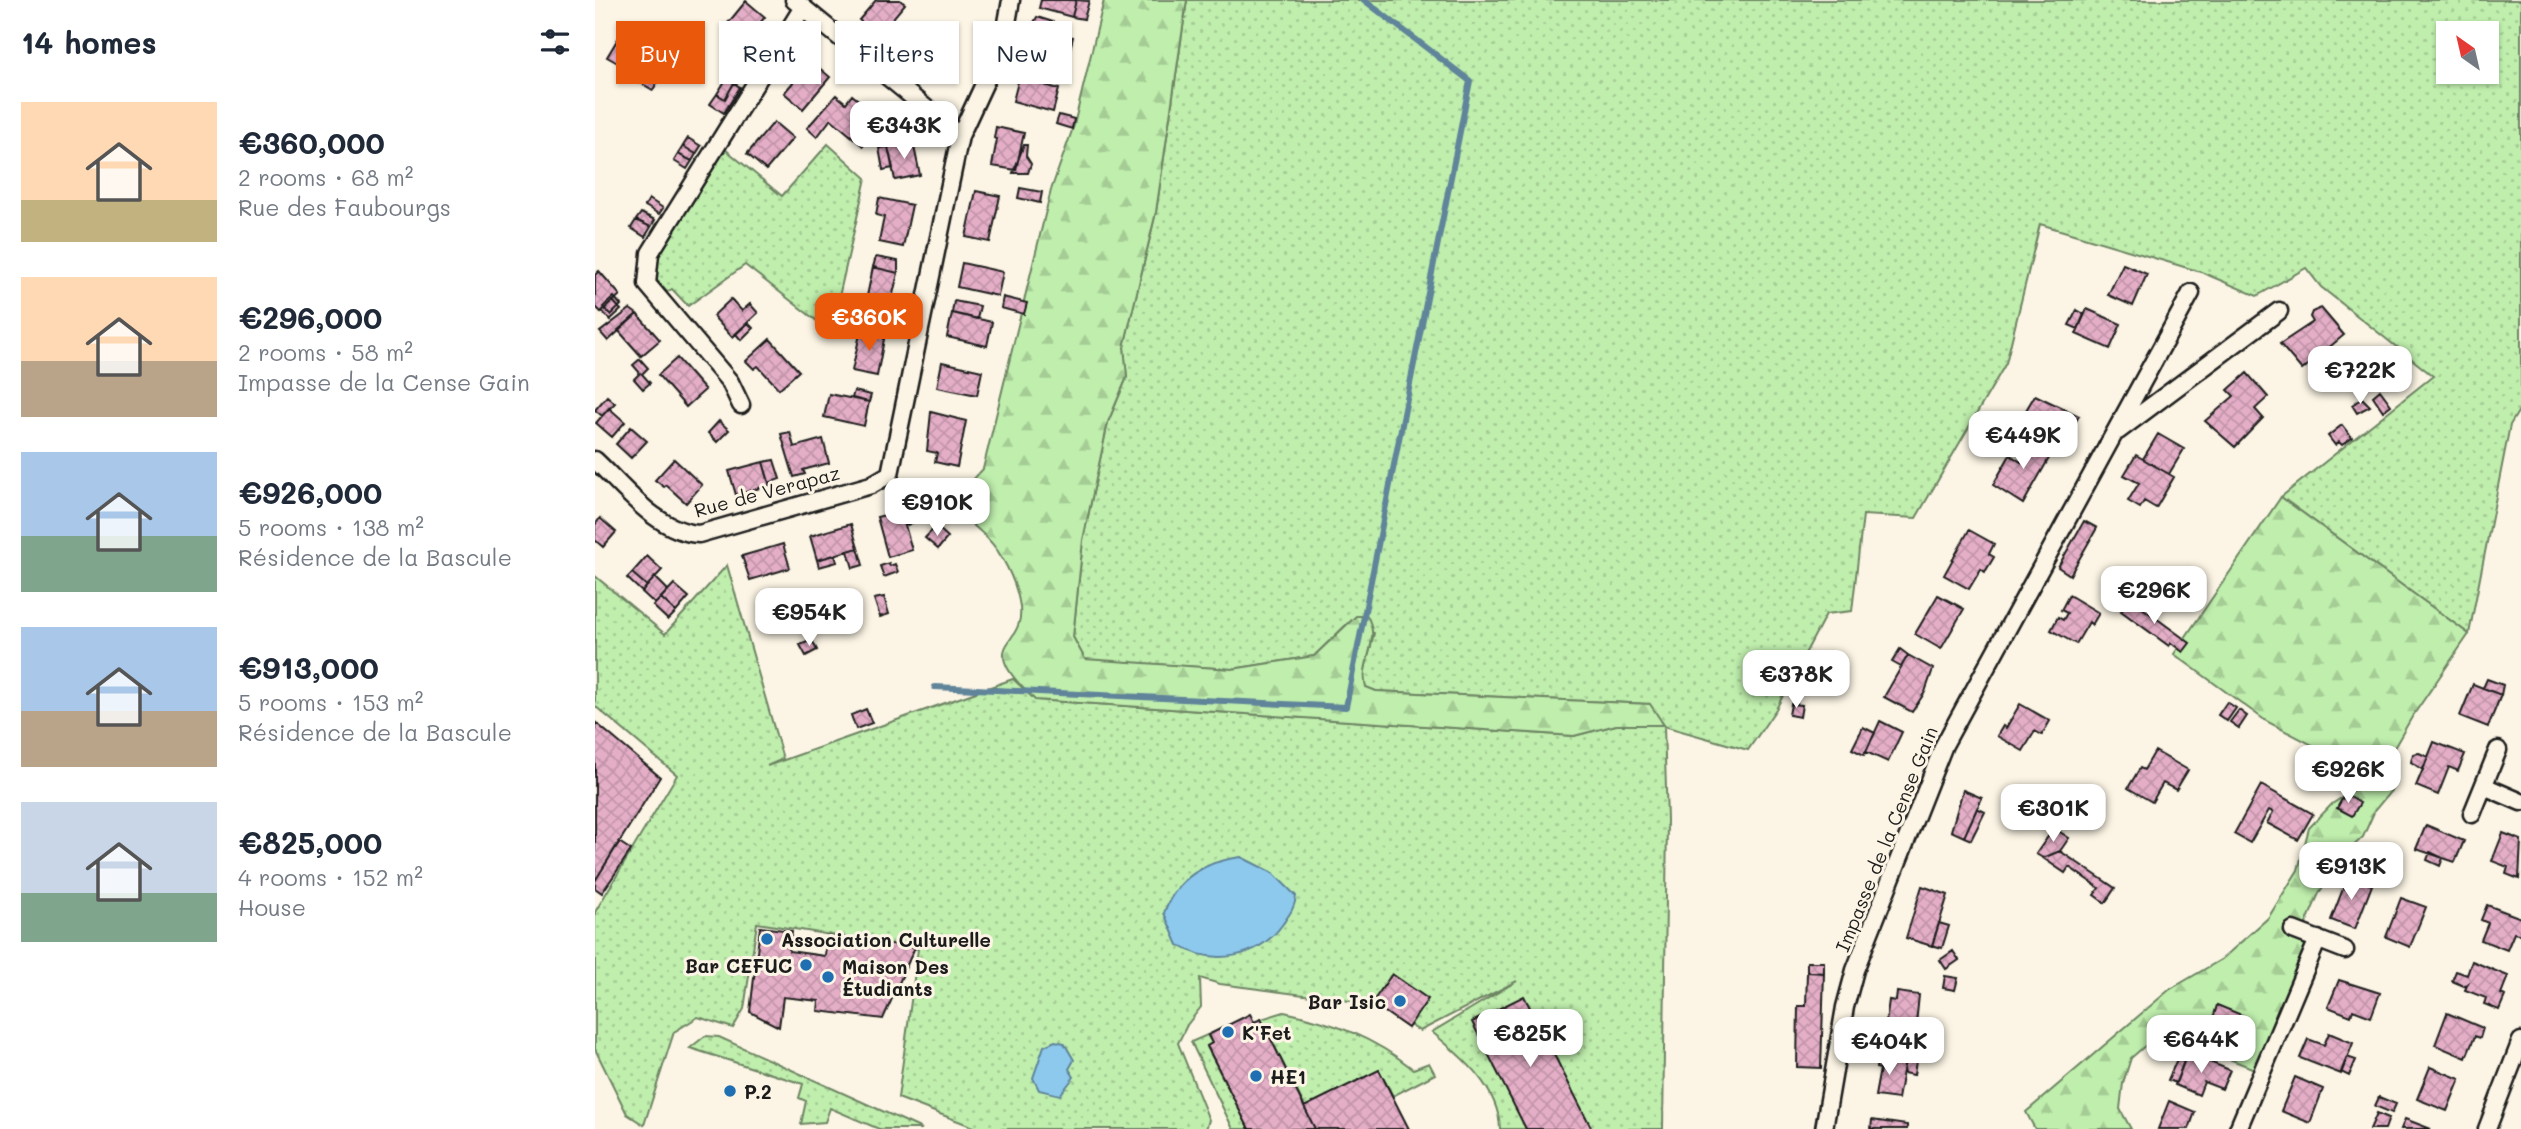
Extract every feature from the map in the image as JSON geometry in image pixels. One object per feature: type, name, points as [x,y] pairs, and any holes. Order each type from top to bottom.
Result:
[{"type":"street","points":[[741,405],[730,382],[647,284],[647,268],[650,253],[798,4],[960,136],[1001,40],[1011,0]]},
{"type":"street","name":"Rue de Verapaz","points":[[595,460],[661,521],[680,533],[699,534],[871,485],[890,474],[960,136]]},
{"type":"street","name":"Impasse de la Cense Gain","points":[[1824,1129],[1845,1007],[1855,970],[1929,781],[1953,728],[2191,293]]},
{"type":"street","name":"Impasse de la Cense Gain","points":[[2114,434],[2279,311]]},
{"type":"street","points":[[2472,814],[2498,750]]},
{"type":"street","points":[[2484,786],[2521,802]]},
{"type":"street","points":[[2293,930],[2345,950]]},
{"type":"street","points":[[2238,1129],[2318,939]]},
{"type":"street","points":[[2487,1129],[2521,1041]]},
{"type":"green space","points":[[1104,0],[1187,0],[1156,212],[1124,347],[1127,377],[1108,422],[1083,540],[1073,637],[1085,659],[1232,669],[1314,656],[1356,616],[1367,616],[1372,634],[1365,669],[1366,687],[1376,691],[1650,704],[1664,725],[1616,725],[1574,736],[1035,700],[1016,680],[1006,665],[1004,654],[1020,617],[1014,584],[993,544],[955,508],[957,497],[983,469],[1051,190],[1074,125]]},
{"type":"green space","points":[[1187,0],[2521,0],[2521,407],[2510,425],[2469,634],[2281,497],[2433,376],[2321,287],[2306,268],[2257,296],[2201,272],[2040,224],[2006,363],[1916,518],[1863,515],[1852,611],[1826,614],[1776,709],[1748,750],[1664,726],[1667,820],[1663,1129],[1500,1129],[1498,1114],[1486,1086],[1455,1052],[1432,1032],[1517,981],[1420,1031],[1373,1004],[1220,984],[1200,978],[1201,1007],[1187,1025],[1178,1043],[1209,1120],[1206,1129],[979,1129],[898,1098],[918,949],[757,923],[744,1009],[733,1028],[698,1017],[674,1032],[644,1125],[627,1114],[595,1049],[595,912],[677,775],[595,706],[595,576],[665,634],[727,565],[783,759],[767,766],[1013,679],[1036,700],[1574,736],[1616,725],[1663,725],[1649,704],[1376,691],[1366,687],[1363,678],[1374,633],[1348,623],[1314,656],[1232,669],[1085,660],[1073,637],[1083,540],[1108,422],[1127,377],[1124,347],[1156,212]]},
{"type":"green space","points":[[828,144],[866,178],[831,332],[745,265],[688,306],[672,289],[667,292],[654,277],[657,256],[725,149],[782,196]]},
{"type":"green space","points":[[2281,497],[2469,634],[2394,748],[2397,775],[2394,787],[2375,810],[2363,837],[2345,854],[2319,893],[2306,924],[2318,939],[2262,1072],[2161,1032],[2131,1058],[2123,1083],[2120,1109],[2131,1129],[2035,1129],[2026,1112],[2169,990],[2222,959],[2268,918],[2298,870],[2309,828],[2332,804],[2355,789],[2368,774],[2266,721],[2174,654]]},
{"type":"green space","points":[[1284,1012],[1319,1021],[1368,1040],[1413,1069],[1429,1063],[1435,1074],[1393,1096],[1379,1070],[1305,1107],[1261,1019]]},
{"type":"green space","points":[[1207,1035],[1212,1043],[1207,1047],[1249,1129],[1233,1129],[1191,1042]]},
{"type":"green space","points":[[705,1036],[719,1037],[922,1129],[879,1129],[830,1108],[825,1122],[801,1124],[806,1101],[799,1098],[803,1084],[690,1048]]},
{"type":"water","points":[[1241,857],[1273,873],[1296,896],[1293,908],[1282,925],[1261,945],[1234,956],[1206,956],[1178,945],[1164,913],[1176,890],[1204,867]]},
{"type":"water","points":[[1055,1041],[1064,1043],[1074,1060],[1069,1069],[1074,1077],[1060,1095],[1039,1090],[1033,1078],[1044,1046]]},
{"type":"building","points":[[876,0],[900,0],[905,4],[891,21],[859,20]]},
{"type":"building","points":[[1041,0],[1076,0],[1072,17],[1039,8]]},
{"type":"building","points":[[1076,0],[1089,1],[1084,19],[1072,17]]},
{"type":"building","points":[[746,1],[765,17],[762,21],[730,21]]},
{"type":"building","points":[[616,42],[616,62],[607,57]]},
{"type":"building","points":[[821,69],[830,77],[803,109],[784,93],[792,84],[821,84]]},
{"type":"building","points":[[643,84],[656,84],[653,90]]},
{"type":"building","points":[[723,84],[733,84],[725,99],[717,94]]},
{"type":"building","points":[[733,84],[740,87],[724,113],[710,104],[717,94],[725,99]]},
{"type":"building","points":[[1017,84],[1041,84],[1059,89],[1053,112],[1013,101]]},
{"type":"building","points":[[836,95],[846,103],[852,95],[884,121],[863,146],[831,119],[817,137],[807,128]]},
{"type":"building","points":[[1059,115],[1074,119],[1072,129],[1056,124]]},
{"type":"building","points":[[774,122],[793,138],[766,170],[747,154]]},
{"type":"building","points":[[996,127],[1024,133],[1016,170],[992,166],[997,139],[994,138]]},
{"type":"building","points":[[688,138],[701,146],[696,154],[683,146]]},
{"type":"building","points":[[913,142],[920,175],[895,180],[888,147]]},
{"type":"building","points":[[1024,145],[1027,145],[1026,156],[1031,164],[1028,173],[1013,173]]},
{"type":"building","points":[[683,146],[696,154],[692,161],[678,154]]},
{"type":"building","points":[[888,147],[893,168],[883,170],[879,148]]},
{"type":"building","points":[[678,154],[692,161],[687,169],[674,161]]},
{"type":"building","points":[[1020,188],[1042,192],[1040,203],[1018,198]]},
{"type":"building","points":[[976,191],[1000,196],[990,242],[966,237]]},
{"type":"building","points":[[879,198],[912,205],[903,247],[879,242],[884,217],[876,215]]},
{"type":"building","points":[[649,199],[663,208],[659,214],[645,206]]},
{"type":"building","points":[[641,213],[655,220],[651,227],[636,220]]},
{"type":"building","points":[[636,220],[651,227],[645,237],[631,228]]},
{"type":"building","points":[[876,257],[898,261],[898,273],[873,267]]},
{"type":"building","points":[[962,263],[1003,272],[998,296],[957,287]]},
{"type":"building","points":[[2123,264],[2147,274],[2133,306],[2108,295]]},
{"type":"building","points":[[873,267],[898,273],[890,307],[866,301]]},
{"type":"building","points":[[599,271],[620,295],[601,312],[595,306],[595,275]]},
{"type":"building","points":[[614,297],[621,305],[611,315],[603,307]]},
{"type":"building","points":[[1003,297],[1027,303],[1024,314],[1001,308]]},
{"type":"building","points":[[731,299],[742,311],[750,304],[758,313],[732,337],[713,316]]},
{"type":"building","points":[[613,301],[621,310],[610,320],[602,311]]},
{"type":"building","points":[[954,301],[980,306],[977,319],[952,313]]},
{"type":"building","points":[[2321,308],[2344,335],[2302,370],[2280,344],[2313,322],[2310,317],[2312,312]]},
{"type":"building","points":[[630,309],[637,314],[608,341],[600,332]]},
{"type":"building","points":[[2087,309],[2121,324],[2110,349],[2076,334]]},
{"type":"building","points":[[2077,310],[2084,314],[2078,329],[2069,325]]},
{"type":"building","points":[[952,313],[992,322],[987,346],[947,337]]},
{"type":"building","points":[[637,314],[660,340],[641,356],[618,330]]},
{"type":"building","points":[[748,323],[753,328],[741,340],[736,334]]},
{"type":"building","points":[[861,329],[885,334],[877,376],[852,371]]},
{"type":"building","points":[[770,339],[799,371],[779,389],[758,366],[754,369],[746,361]]},
{"type":"building","points":[[677,358],[705,390],[686,407],[658,375]]},
{"type":"building","points":[[640,359],[648,368],[642,374],[650,383],[643,389],[634,379],[640,373],[633,365]]},
{"type":"building","points":[[942,362],[982,371],[977,395],[937,387]]},
{"type":"building","points":[[2247,373],[2268,397],[2255,409],[2263,418],[2235,447],[2205,421],[2234,396],[2228,390]]},
{"type":"building","points":[[2380,390],[2391,405],[2383,411],[2373,396]]},
{"type":"building","points":[[854,391],[871,395],[869,402],[852,398]]},
{"type":"building","points":[[829,394],[869,402],[864,426],[824,417]]},
{"type":"building","points":[[2035,395],[2079,416],[2069,433],[2054,424],[2049,433],[2022,417]]},
{"type":"building","points":[[607,396],[615,403],[602,416],[595,410]]},
{"type":"building","points":[[2362,398],[2370,406],[2357,413],[2352,405]]},
{"type":"building","points":[[609,408],[625,422],[612,437],[596,423]]},
{"type":"building","points":[[931,412],[966,421],[957,467],[935,462],[937,453],[927,451]]},
{"type":"building","points":[[719,421],[729,430],[717,442],[708,433]]},
{"type":"building","points":[[2342,425],[2352,438],[2342,445],[2339,442],[2335,445],[2328,436]]},
{"type":"building","points":[[631,427],[647,441],[631,458],[616,444]]},
{"type":"building","points":[[790,432],[794,447],[823,439],[829,463],[803,470],[805,474],[794,477],[781,434]]},
{"type":"building","points":[[2158,434],[2184,449],[2169,474],[2143,459]]},
{"type":"building","points":[[2021,436],[2052,453],[2023,504],[1993,485],[2010,455],[2021,462],[2024,456],[2031,456],[2033,452],[2016,447]]},
{"type":"building","points":[[2136,455],[2174,477],[2156,508],[2144,501],[2140,508],[2128,501],[2139,483],[2124,475]]},
{"type":"building","points":[[674,459],[702,485],[686,503],[666,485],[664,487],[655,480]]},
{"type":"building","points":[[774,460],[780,479],[769,483],[763,462]]},
{"type":"building","points":[[763,462],[770,485],[736,495],[729,471]]},
{"type":"building","points":[[903,500],[912,513],[916,512],[919,520],[905,526],[897,501]]},
{"type":"building","points":[[901,511],[912,550],[888,557],[877,517]]},
{"type":"building","points":[[600,518],[616,532],[603,547],[595,540],[595,525]]},
{"type":"building","points":[[2084,521],[2097,528],[2070,575],[2058,567]]},
{"type":"building","points":[[851,524],[858,548],[817,560],[810,536]]},
{"type":"building","points":[[936,526],[948,537],[938,549],[925,538]]},
{"type":"building","points":[[1969,530],[1994,544],[1989,554],[1994,557],[1985,572],[1981,569],[1969,589],[1944,575]]},
{"type":"building","points":[[783,544],[790,568],[750,580],[742,556]]},
{"type":"building","points":[[858,548],[863,565],[853,568],[848,551]]},
{"type":"building","points":[[835,555],[837,562],[819,567],[817,560]]},
{"type":"building","points":[[647,556],[662,570],[647,586],[632,573]]},
{"type":"building","points":[[889,563],[890,566],[895,564],[898,572],[884,577],[880,566]]},
{"type":"building","points":[[632,573],[647,586],[642,592],[627,578]]},
{"type":"building","points":[[655,577],[668,590],[655,604],[642,592]]},
{"type":"building","points":[[674,584],[689,597],[676,612],[661,598]]},
{"type":"building","points":[[1938,595],[1964,609],[1941,649],[1915,634]]},
{"type":"building","points":[[2069,595],[2099,613],[2092,625],[2089,622],[2076,644],[2051,630],[2058,617],[2063,620],[2067,613],[2061,610]]},
{"type":"building","points":[[884,597],[889,614],[880,617],[874,599]]},
{"type":"building","points":[[661,598],[676,612],[668,620],[653,606]]},
{"type":"building","points":[[2130,599],[2190,643],[2183,652],[2171,643],[2169,646],[2121,611]]},
{"type":"building","points":[[812,640],[817,650],[806,656],[800,645]]},
{"type":"building","points":[[1900,649],[1908,655],[1901,667],[1892,662]]},
{"type":"building","points":[[1908,655],[1933,669],[1925,692],[1912,712],[1884,697]]},
{"type":"building","points":[[2487,679],[2503,685],[2501,695],[2483,688]]},
{"type":"building","points":[[2473,684],[2501,695],[2488,727],[2460,716]]},
{"type":"building","points":[[2227,702],[2236,708],[2227,721],[2218,715]]},
{"type":"building","points":[[1791,704],[1802,705],[1800,717],[1789,715]]},
{"type":"building","points":[[2020,704],[2050,721],[2042,735],[2035,731],[2023,751],[1997,736],[2003,726],[2006,728]]},
{"type":"building","points":[[866,709],[872,723],[856,729],[851,715]]},
{"type":"building","points":[[2239,710],[2247,716],[2239,728],[2230,722]]},
{"type":"building","points":[[1880,721],[1902,732],[1888,762],[1866,752]]},
{"type":"building","points":[[595,722],[660,777],[595,881]]},
{"type":"building","points":[[1863,727],[1875,733],[1864,755],[1852,749]]},
{"type":"building","points":[[2434,742],[2465,754],[2458,771],[2449,767],[2438,795],[2416,786]]},
{"type":"building","points":[[2155,751],[2188,770],[2176,790],[2163,783],[2152,802],[2128,788],[2140,768],[2144,770]]},
{"type":"building","points":[[2419,753],[2428,757],[2423,770],[2411,762],[2413,754]]},
{"type":"building","points":[[2261,785],[2313,814],[2298,840],[2267,823],[2273,812],[2269,810],[2250,843],[2234,834]]},
{"type":"building","points":[[1963,790],[1982,798],[1964,837],[1951,831]]},
{"type":"building","points":[[2345,794],[2360,803],[2352,816],[2337,808]]},
{"type":"building","points":[[1977,808],[1985,812],[1971,840],[1964,837]]},
{"type":"building","points":[[2426,825],[2464,841],[2455,862],[2416,849]]},
{"type":"building","points":[[2054,828],[2069,838],[2060,851],[2043,858],[2036,854]]},
{"type":"building","points":[[2503,833],[2521,840],[2519,879],[2506,874],[2508,867],[2492,861]]},
{"type":"building","points":[[619,842],[631,850],[602,893],[595,888],[595,881]]},
{"type":"building","points":[[2060,851],[2115,888],[2105,903],[2094,895],[2099,888],[2069,867],[2065,873],[2043,858]]},
{"type":"building","points":[[2430,852],[2443,858],[2440,866],[2427,860]]},
{"type":"building","points":[[2348,876],[2372,885],[2355,929],[2331,920]]},
{"type":"building","points":[[1922,886],[1948,895],[1932,946],[1906,938]]},
{"type":"building","points":[[2401,898],[2426,907],[2410,947],[2386,937]]},
{"type":"building","points":[[2487,905],[2521,918],[2521,935],[2514,933],[2507,950],[2481,940],[2488,923],[2481,920]]},
{"type":"building","points":[[1939,923],[1949,926],[1942,948],[1932,945]]},
{"type":"building","name":"Maison Des Étudiants","points":[[760,927],[792,931],[789,951],[825,956],[827,936],[915,947],[883,1019],[818,1011],[819,1001],[783,997],[779,1027],[750,1012]]},
{"type":"building","points":[[1953,951],[1959,960],[1946,969],[1940,960]]},
{"type":"building","points":[[2472,961],[2508,976],[2501,994],[2505,996],[2499,1010],[2484,1004],[2486,998],[2465,990],[2468,983],[2464,986],[2452,981],[2456,971],[2467,975]]},
{"type":"building","points":[[1807,962],[1824,962],[1824,973],[1807,972]]},
{"type":"building","points":[[1807,972],[1824,973],[1821,1068],[1797,1067],[1798,1006],[1806,1006]]},
{"type":"building","name":"Bar Isic","points":[[1392,974],[1428,999],[1408,1028],[1372,1003]]},
{"type":"building","points":[[1945,976],[1958,978],[1955,990],[1943,988]]},
{"type":"building","points":[[2339,980],[2380,993],[2371,1017],[2353,1010],[2351,1016],[2328,1007]]},
{"type":"building","points":[[1897,992],[1919,995],[1915,1034],[1885,1030],[1889,1000],[1896,1001]]},
{"type":"building","points":[[1524,996],[1592,1129],[1526,1129],[1472,1022]]},
{"type":"building","points":[[2217,1005],[2244,1016],[2239,1028],[2234,1026],[2230,1045],[2208,1036]]},
{"type":"building","points":[[2447,1013],[2483,1028],[2480,1038],[2475,1036],[2466,1058],[2435,1045]]},
{"type":"building","name":"HE1","points":[[1250,1014],[1254,1022],[1261,1019],[1315,1129],[1249,1129],[1207,1046],[1212,1043],[1208,1035]]},
{"type":"building","points":[[2329,1033],[2353,1043],[2341,1074],[2300,1058],[2308,1039],[2324,1045]]},
{"type":"building","points":[[2187,1053],[2230,1070],[2222,1089],[2204,1082],[2199,1095],[2175,1085]]},
{"type":"building","points":[[1878,1056],[1905,1060],[1898,1099],[1875,1096],[1880,1069],[1876,1068]]},
{"type":"building","points":[[2347,1057],[2356,1060],[2349,1076],[2341,1072]]},
{"type":"building","points":[[2177,1059],[2184,1062],[2176,1083],[2168,1080]]},
{"type":"building","points":[[1905,1060],[1916,1061],[1914,1075],[1903,1073]]},
{"type":"building","points":[[2430,1067],[2460,1079],[2447,1111],[2417,1099]]},
{"type":"building","points":[[1379,1070],[1409,1129],[1315,1129],[1304,1107]]},
{"type":"building","points":[[2295,1077],[2323,1089],[2310,1123],[2281,1111]]},
{"type":"building","points":[[2379,1097],[2396,1104],[2392,1113],[2375,1106]]},
{"type":"building","points":[[2169,1101],[2195,1112],[2189,1129],[2158,1129]]},
{"type":"building","points":[[2377,1113],[2389,1118],[2385,1129],[2370,1129]]},
{"type":"building","points":[[2405,1119],[2431,1129],[2401,1129]]},
{"type":"building","points":[[1872,1120],[1907,1125],[1907,1129],[1871,1129]]},
{"type":"waterway","points":[[935,687],[1346,707],[1470,81],[1364,0]]},
{"type":"place","name":"Association Culturelle","points":[[767,939]]},
{"type":"place","name":"Bar CEFUC","points":[[806,965]]},
{"type":"place","name":"Maison Des Étudiants","points":[[828,977]]},
{"type":"place","name":"Bar Isic","points":[[1400,1001]]},
{"type":"place","name":"K'Fet","points":[[1228,1032]]},
{"type":"place","name":"HE1","points":[[1256,1076]]},
{"type":"place","name":"P.2","points":[[730,1091]]}]
